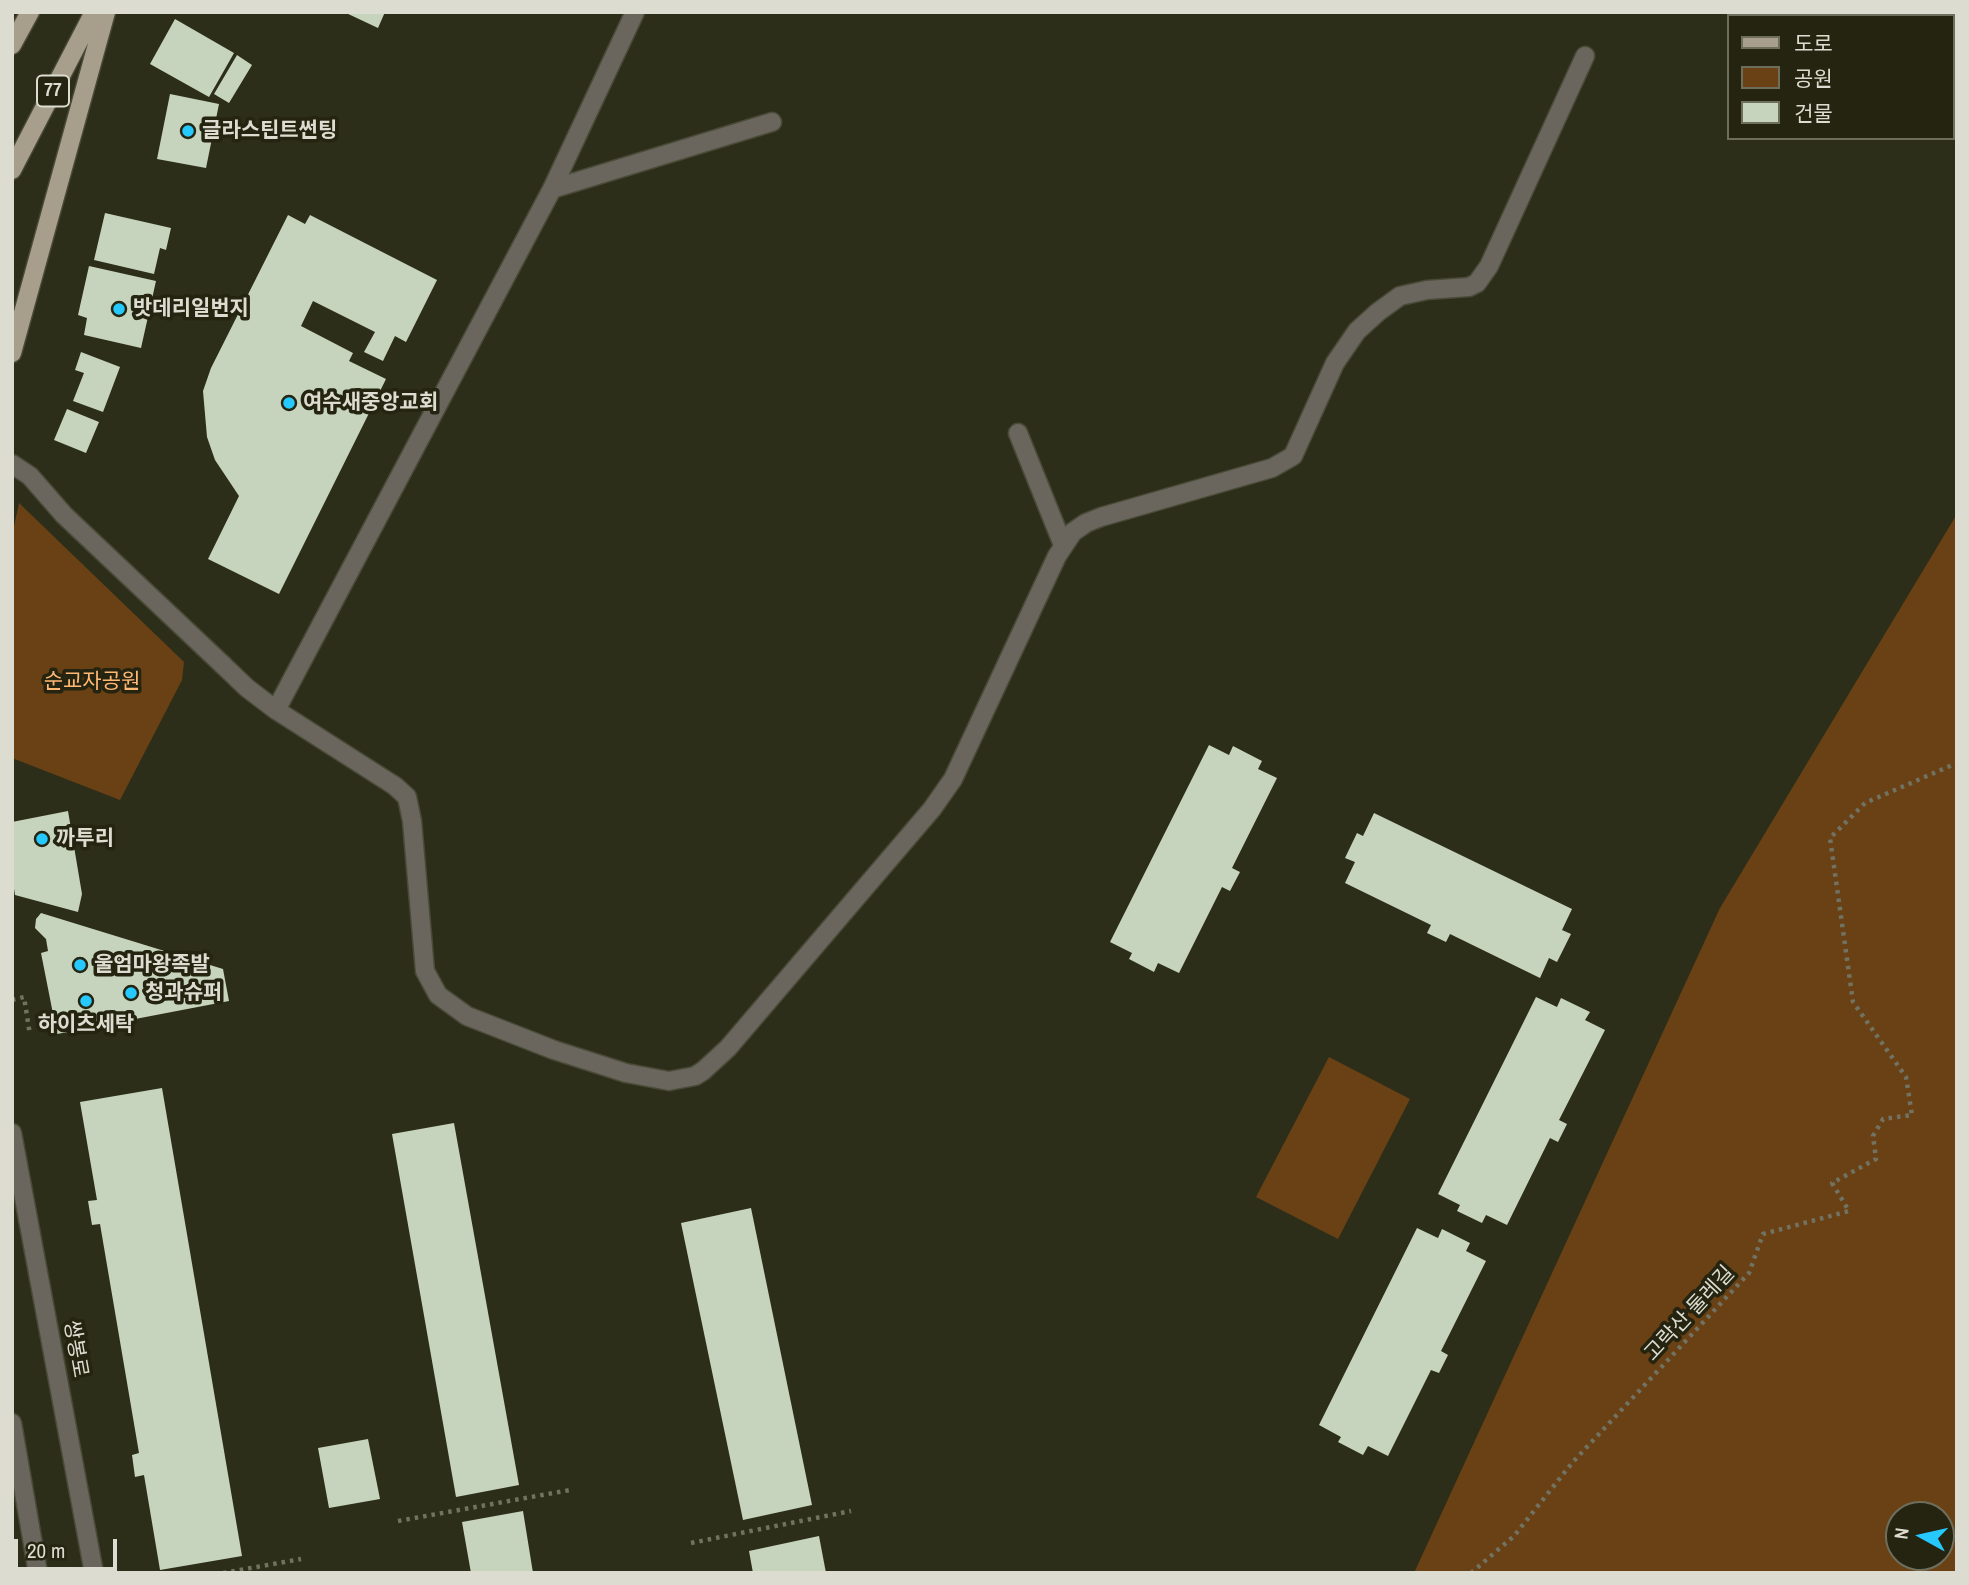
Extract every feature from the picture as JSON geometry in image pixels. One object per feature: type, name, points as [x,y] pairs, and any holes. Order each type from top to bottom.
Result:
[{"type":"main road","points":[[14,38],[30,12]]},
{"type":"main road","name":"77","points":[[12,170],[94,12]]},
{"type":"main road","points":[[12,353],[106,12]]},
{"type":"street","points":[[276,710],[552,189],[635,12]]},
{"type":"street","points":[[12,464],[30,476],[64,515],[247,688],[276,710],[395,786],[407,797],[412,821],[425,971],[438,995],[467,1016],[554,1050],[638,1076],[669,1081],[685,1079],[703,1072],[728,1048],[932,810],[953,779],[1063,545],[1073,532],[1101,516],[1272,468],[1293,456],[1335,363],[1357,331],[1400,296],[1427,290],[1469,287],[1476,283],[1489,266],[1585,56]]},
{"type":"street","points":[[552,189],[772,122]]},
{"type":"street","points":[[1018,433],[1063,545]]},
{"type":"street","name":"쌍봉로","points":[[12,1133],[94,1573]]},
{"type":"street","points":[[12,1423],[38,1573]]},
{"type":"path","name":"고락산 둘레길","points":[[1471,1573],[1514,1536],[1572,1463],[1749,1273],[1763,1234],[1849,1211],[1832,1183],[1876,1159],[1873,1136],[1882,1119],[1912,1115],[1906,1077],[1853,1002],[1830,838],[1865,803],[1957,763]]},
{"type":"path","points":[[12,1000],[24,997],[30,1035]]},
{"type":"path","points":[[398,1521],[570,1490]]},
{"type":"path","points":[[691,1543],[851,1511]]},
{"type":"path","points":[[223,1573],[301,1559]]},
{"type":"green space","name":"순교자공원","points":[[19,503],[184,662],[182,680],[120,800],[12,758],[12,536]]},
{"type":"green space","points":[[1957,514],[1957,1573],[1414,1573],[1720,908]]},
{"type":"green space","points":[[1329,1057],[1410,1099],[1338,1239],[1256,1197]]},
{"type":"building","points":[[344,12],[385,12],[378,28]]},
{"type":"building","points":[[175,19],[234,53],[209,97],[150,64]]},
{"type":"building","points":[[237,55],[252,65],[229,103],[214,94]]},
{"type":"building","name":"글라스틴트썬팅","points":[[170,94],[219,104],[206,168],[157,159]]},
{"type":"building","points":[[105,213],[171,228],[166,250],[160,248],[154,274],[94,260]]},
{"type":"building","name":"여수새중앙교회","points":[[288,215],[305,224],[310,215],[437,280],[406,342],[395,336],[383,361],[364,352],[375,332],[313,301],[301,326],[353,353],[349,361],[386,379],[279,594],[208,559],[239,496],[215,460],[207,437],[203,391],[211,368]]},
{"type":"building","points":[[89,266],[156,281],[141,348],[84,335],[87,318],[78,315]]},
{"type":"building","points":[[81,352],[120,367],[103,412],[73,401],[84,373],[75,370]]},
{"type":"building","points":[[67,409],[99,422],[86,453],[54,440]]},
{"type":"building","points":[[1209,745],[1229,755],[1233,746],[1262,761],[1258,769],[1277,778],[1232,868],[1240,872],[1230,891],[1222,887],[1179,973],[1158,963],[1154,972],[1129,959],[1132,953],[1110,942]]},
{"type":"building","points":[[68,811],[82,894],[78,912],[15,895],[12,876],[12,822]]},
{"type":"building","points":[[1374,813],[1572,909],[1562,930],[1571,934],[1557,962],[1549,958],[1540,978],[1450,934],[1446,942],[1427,933],[1431,925],[1345,883],[1355,862],[1345,858],[1357,833],[1363,836]]},
{"type":"building","points":[[41,913],[223,969],[229,1001],[57,1034],[41,953],[48,951],[46,939],[35,928],[36,919]]},
{"type":"building","points":[[1536,997],[1557,1007],[1561,998],[1590,1012],[1585,1020],[1605,1030],[1559,1120],[1567,1124],[1558,1142],[1550,1138],[1507,1225],[1486,1215],[1482,1223],[1457,1211],[1460,1205],[1438,1194]]},
{"type":"building","points":[[162,1088],[242,1556],[160,1570],[144,1475],[135,1477],[132,1455],[139,1453],[100,1224],[92,1225],[88,1201],[97,1200],[80,1102]]},
{"type":"building","points":[[454,1123],[519,1485],[456,1497],[392,1134]]},
{"type":"building","points":[[751,1208],[812,1505],[743,1520],[681,1223]]},
{"type":"building","points":[[1417,1228],[1438,1238],[1442,1229],[1470,1243],[1466,1251],[1486,1261],[1441,1351],[1448,1355],[1439,1373],[1431,1370],[1388,1456],[1368,1446],[1363,1455],[1338,1442],[1341,1437],[1319,1425]]},
{"type":"building","points":[[368,1439],[380,1499],[329,1508],[318,1448]]},
{"type":"building","points":[[523,1511],[533,1573],[471,1573],[462,1522]]},
{"type":"building","points":[[819,1536],[826,1573],[753,1573],[749,1551]]},
{"type":"place","name":"글라스틴트썬팅","points":[[188,131]]},
{"type":"place","name":"밧데리일번지","points":[[119,309]]},
{"type":"place","name":"여수새중앙교회","points":[[289,403]]},
{"type":"place","name":"까투리","points":[[42,839]]},
{"type":"place","name":"울엄마왕족발","points":[[80,965]]},
{"type":"place","name":"청과슈퍼","points":[[131,993]]},
{"type":"place","name":"하이츠세탁","points":[[86,1001]]}]
